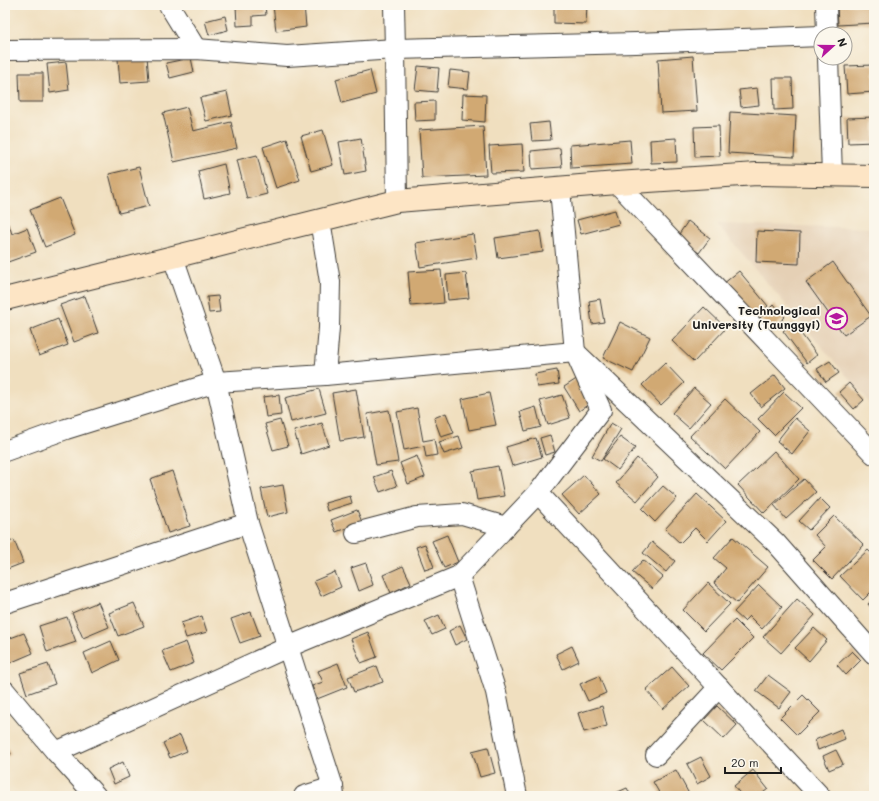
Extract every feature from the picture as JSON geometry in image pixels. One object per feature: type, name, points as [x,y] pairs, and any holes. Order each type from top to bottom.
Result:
[{"type":"main road","points":[[5,299],[397,202],[617,183],[757,174],[874,176]]},
{"type":"street","points":[[169,5],[196,49]]},
{"type":"street","points":[[394,5],[396,49],[397,202]]},
{"type":"street","points":[[826,5],[827,26]]},
{"type":"street","points":[[5,50],[196,49],[287,56],[396,49],[636,43],[813,36]]},
{"type":"street","points":[[828,66],[832,175]]},
{"type":"street","points":[[617,183],[874,454]]},
{"type":"street","points":[[56,752],[288,647],[460,576],[538,493],[601,410],[575,352],[560,189]]},
{"type":"street","points":[[320,220],[330,282],[329,328],[325,375]]},
{"type":"street","points":[[173,257],[216,382],[248,523],[334,791],[304,796]]},
{"type":"street","points":[[5,451],[66,429],[216,382],[325,375],[575,352],[776,543],[874,654]]},
{"type":"street","points":[[538,493],[719,687],[815,794]]},
{"type":"street","points":[[356,533],[417,517],[462,514],[506,527]]},
{"type":"street","points":[[5,603],[248,523]]},
{"type":"street","points":[[460,576],[496,692],[517,796]]},
{"type":"street","points":[[656,755],[719,687]]},
{"type":"street","points":[[5,691],[94,795]]},
{"type":"shaded area","name":"Technological University (Taunggyi)","points":[[717,224],[874,228],[874,408]]},
{"type":"building","points":[[236,5],[265,5],[266,15],[253,16],[253,25],[237,26]]},
{"type":"building","points":[[273,5],[304,5],[306,27],[276,31]]},
{"type":"building","points":[[554,5],[587,5],[586,24],[554,23]]},
{"type":"building","points":[[837,5],[874,5],[874,23],[838,25]]},
{"type":"building","points":[[225,16],[228,30],[209,35],[205,21]]},
{"type":"building","points":[[147,56],[149,81],[120,83],[118,59]]},
{"type":"building","points":[[693,56],[697,111],[661,113],[658,59]]},
{"type":"building","points":[[191,58],[194,72],[170,78],[166,63]]},
{"type":"building","points":[[66,62],[69,90],[50,93],[47,64]]},
{"type":"building","points":[[874,65],[874,92],[847,94],[845,66]]},
{"type":"building","points":[[418,66],[439,68],[437,92],[415,90]]},
{"type":"building","points":[[370,70],[376,94],[342,103],[336,79]]},
{"type":"building","points":[[450,70],[470,72],[468,89],[448,87]]},
{"type":"building","points":[[19,73],[43,73],[43,102],[20,102]]},
{"type":"building","points":[[773,78],[792,78],[793,109],[774,110]]},
{"type":"building","points":[[757,88],[759,105],[741,107],[739,90]]},
{"type":"building","points":[[227,92],[232,115],[206,121],[200,98]]},
{"type":"building","points":[[463,94],[486,95],[485,122],[462,120]]},
{"type":"building","points":[[435,101],[435,120],[415,121],[414,102]]},
{"type":"building","points":[[187,107],[193,131],[231,122],[237,148],[174,162],[163,113]]},
{"type":"building","points":[[730,112],[796,116],[794,157],[728,153]]},
{"type":"building","points":[[874,117],[874,142],[848,143],[847,118]]},
{"type":"building","points":[[549,122],[551,140],[532,141],[530,124]]},
{"type":"building","points":[[483,126],[486,175],[422,178],[419,130]]},
{"type":"building","points":[[719,126],[720,156],[695,157],[694,127]]},
{"type":"building","points":[[323,130],[333,165],[311,171],[301,136]]},
{"type":"building","points":[[361,138],[366,171],[345,175],[339,142]]},
{"type":"building","points":[[676,138],[677,162],[651,163],[650,140]]},
{"type":"building","points":[[287,139],[300,180],[276,188],[263,147]]},
{"type":"building","points":[[630,140],[632,164],[571,168],[570,145]]},
{"type":"building","points":[[522,144],[524,172],[491,173],[489,146]]},
{"type":"building","points":[[560,148],[562,167],[532,169],[531,151]]},
{"type":"building","points":[[257,155],[267,194],[247,199],[237,160]]},
{"type":"building","points":[[224,164],[230,193],[204,199],[198,171]]},
{"type":"building","points":[[139,167],[149,206],[119,213],[109,174]]},
{"type":"building","points":[[60,198],[75,235],[45,247],[30,210]]},
{"type":"building","points":[[615,210],[619,224],[581,234],[577,220]]},
{"type":"building","points":[[688,221],[710,238],[699,253],[677,237]]},
{"type":"building","points":[[9,225],[12,234],[27,228],[36,252],[5,263],[5,226]]},
{"type":"building","points":[[540,231],[543,252],[498,258],[495,238]]},
{"type":"building","points":[[757,231],[800,233],[799,264],[756,262]]},
{"type":"building","points":[[473,234],[477,258],[420,267],[416,243]]},
{"type":"building","points":[[833,262],[871,316],[844,335],[806,282]]},
{"type":"building","points":[[441,270],[444,303],[411,306],[408,272]]},
{"type":"building","points":[[739,271],[768,306],[753,318],[723,284]]},
{"type":"building","points":[[466,273],[469,298],[448,300],[446,275]]},
{"type":"building","points":[[85,296],[98,333],[74,342],[60,305]]},
{"type":"building","points":[[218,296],[220,312],[209,313],[207,297]]},
{"type":"building","points":[[600,299],[604,322],[592,324],[589,301]]},
{"type":"building","points":[[774,304],[785,317],[771,330],[760,318]]},
{"type":"building","points":[[704,307],[726,328],[694,362],[672,341]]},
{"type":"building","points":[[58,319],[68,345],[39,356],[30,330]]},
{"type":"building","points":[[620,322],[650,337],[633,372],[603,358]]},
{"type":"building","points":[[793,323],[817,355],[807,363],[783,331]]},
{"type":"building","points":[[830,361],[839,373],[826,382],[817,369]]},
{"type":"building","points":[[665,363],[684,383],[661,405],[642,385]]},
{"type":"building","points":[[557,370],[559,384],[537,387],[535,374]]},
{"type":"building","points":[[775,375],[785,388],[761,407],[751,394]]},
{"type":"building","points":[[578,378],[592,402],[579,411],[564,387]]},
{"type":"building","points":[[849,383],[864,400],[854,409],[839,392]]},
{"type":"building","points":[[694,388],[711,403],[689,428],[672,413]]},
{"type":"building","points":[[319,389],[326,413],[291,422],[285,398]]},
{"type":"building","points":[[356,389],[364,437],[340,441],[332,393]]},
{"type":"building","points":[[784,392],[801,408],[774,435],[758,419]]},
{"type":"building","points":[[489,393],[496,425],[469,430],[462,399]]},
{"type":"building","points":[[279,395],[281,415],[266,417],[263,397]]},
{"type":"building","points":[[562,395],[570,418],[548,425],[540,401]]},
{"type":"building","points":[[725,399],[760,432],[725,469],[690,436]]},
{"type":"building","points":[[536,407],[541,427],[525,431],[520,412]]},
{"type":"building","points":[[417,408],[423,441],[434,439],[437,455],[426,457],[424,446],[404,450],[397,412]]},
{"type":"building","points":[[389,410],[398,462],[376,465],[367,414]]},
{"type":"building","points":[[446,413],[454,433],[441,437],[434,418]]},
{"type":"building","points":[[795,418],[810,431],[792,454],[777,441]]},
{"type":"building","points":[[280,420],[288,446],[273,450],[265,424]]},
{"type":"building","points":[[322,423],[329,445],[301,454],[294,431]]},
{"type":"building","points":[[611,423],[621,429],[601,461],[592,456]]},
{"type":"building","points":[[550,435],[555,452],[545,455],[540,438]]},
{"type":"building","points":[[459,436],[463,448],[444,454],[439,442]]},
{"type":"building","points":[[620,437],[635,448],[618,470],[603,459]]},
{"type":"building","points":[[536,438],[542,457],[512,466],[506,447]]},
{"type":"building","points":[[774,451],[799,479],[764,513],[738,485]]},
{"type":"building","points":[[417,456],[425,477],[408,484],[400,463]]},
{"type":"building","points":[[637,458],[658,477],[637,501],[616,483]]},
{"type":"building","points":[[498,466],[504,496],[477,500],[472,471]]},
{"type":"building","points":[[172,471],[190,526],[168,533],[150,479]]},
{"type":"building","points":[[391,471],[397,486],[380,492],[374,477]]},
{"type":"building","points":[[584,475],[601,494],[579,514],[562,495]]},
{"type":"building","points":[[804,479],[816,492],[786,519],[774,505]]},
{"type":"building","points":[[283,485],[288,512],[267,517],[261,489]]},
{"type":"building","points":[[663,486],[677,498],[655,522],[642,509]]},
{"type":"building","points":[[697,494],[726,521],[708,541],[695,528],[680,543],[665,529]]},
{"type":"building","points":[[350,496],[352,503],[327,511],[325,503]]},
{"type":"building","points":[[820,498],[830,508],[809,530],[799,521]]},
{"type":"building","points":[[357,510],[362,522],[336,532],[331,520]]},
{"type":"building","points":[[834,516],[864,545],[832,579],[813,560],[826,547],[815,535]]},
{"type":"building","points":[[447,535],[458,562],[444,568],[432,541]]},
{"type":"building","points":[[733,537],[768,567],[737,603],[714,583],[726,568],[714,558]]},
{"type":"building","points":[[14,540],[23,563],[5,570],[5,544]]},
{"type":"building","points":[[652,542],[675,561],[666,572],[643,553]]},
{"type":"building","points":[[425,544],[434,567],[425,570],[416,547]]},
{"type":"building","points":[[868,550],[874,556],[874,589],[863,600],[840,576]]},
{"type":"building","points":[[643,560],[663,577],[652,589],[632,572]]},
{"type":"building","points":[[366,563],[373,585],[359,591],[351,568]]},
{"type":"building","points":[[403,566],[411,583],[391,593],[383,575]]},
{"type":"building","points":[[335,572],[341,587],[321,596],[314,581]]},
{"type":"building","points":[[708,583],[730,604],[704,631],[683,610]]},
{"type":"building","points":[[759,585],[782,607],[762,629],[749,616],[744,621],[734,612]]},
{"type":"building","points":[[874,598],[874,611],[868,604]]},
{"type":"building","points":[[797,599],[815,615],[781,653],[763,637]]},
{"type":"building","points":[[98,602],[109,627],[83,638],[72,613]]},
{"type":"building","points":[[134,603],[144,626],[118,636],[109,613]]},
{"type":"building","points":[[251,612],[260,636],[240,643],[231,619]]},
{"type":"building","points":[[439,615],[445,629],[432,635],[425,621]]},
{"type":"building","points":[[202,616],[207,632],[186,638],[181,623]]},
{"type":"building","points":[[67,617],[76,642],[47,652],[39,626]]},
{"type":"building","points":[[735,620],[753,638],[721,670],[703,653]]},
{"type":"building","points":[[460,625],[467,639],[455,645],[449,631]]},
{"type":"building","points":[[814,628],[827,640],[809,661],[795,648]]},
{"type":"building","points":[[368,632],[377,657],[361,663],[351,639]]},
{"type":"building","points":[[24,633],[33,653],[5,665],[5,640]]},
{"type":"building","points":[[111,641],[119,660],[92,673],[84,653]]},
{"type":"building","points":[[186,642],[194,663],[171,672],[162,651]]},
{"type":"building","points":[[572,646],[579,661],[563,669],[556,654]]},
{"type":"building","points":[[852,651],[861,660],[846,675],[837,665]]},
{"type":"building","points":[[338,663],[347,687],[317,699],[312,686],[323,682],[318,671]]},
{"type":"building","points":[[48,664],[55,684],[27,694],[20,673]]},
{"type":"building","points":[[377,666],[383,682],[354,692],[348,677]]},
{"type":"building","points":[[672,667],[689,686],[663,709],[646,690]]},
{"type":"building","points":[[768,675],[791,692],[779,708],[756,691]]},
{"type":"building","points":[[599,676],[606,693],[588,701],[580,684]]},
{"type":"building","points":[[803,695],[820,712],[797,735],[780,718]]},
{"type":"building","points":[[602,706],[607,726],[584,732],[578,713]]},
{"type":"building","points":[[717,706],[737,725],[724,739],[704,720]]},
{"type":"building","points":[[841,729],[845,739],[818,750],[815,740]]},
{"type":"building","points":[[180,735],[187,751],[170,758],[163,743]]},
{"type":"building","points":[[5,743],[11,754],[5,758]]},
{"type":"building","points":[[488,747],[495,773],[480,777],[472,751]]},
{"type":"building","points":[[836,750],[843,764],[829,770],[823,756]]},
{"type":"building","points":[[701,757],[711,776],[697,784],[687,764]]},
{"type":"building","points":[[123,762],[129,777],[114,784],[108,769]]},
{"type":"building","points":[[676,770],[689,794],[685,796],[661,796],[653,782]]},
{"type":"building","points":[[753,770],[768,789],[759,796],[742,796],[734,786]]},
{"type":"building","points":[[627,788],[631,796],[609,796]]},
{"type":"place","name":"Technological University (Taunggyi)","points":[[836,318]]}]
